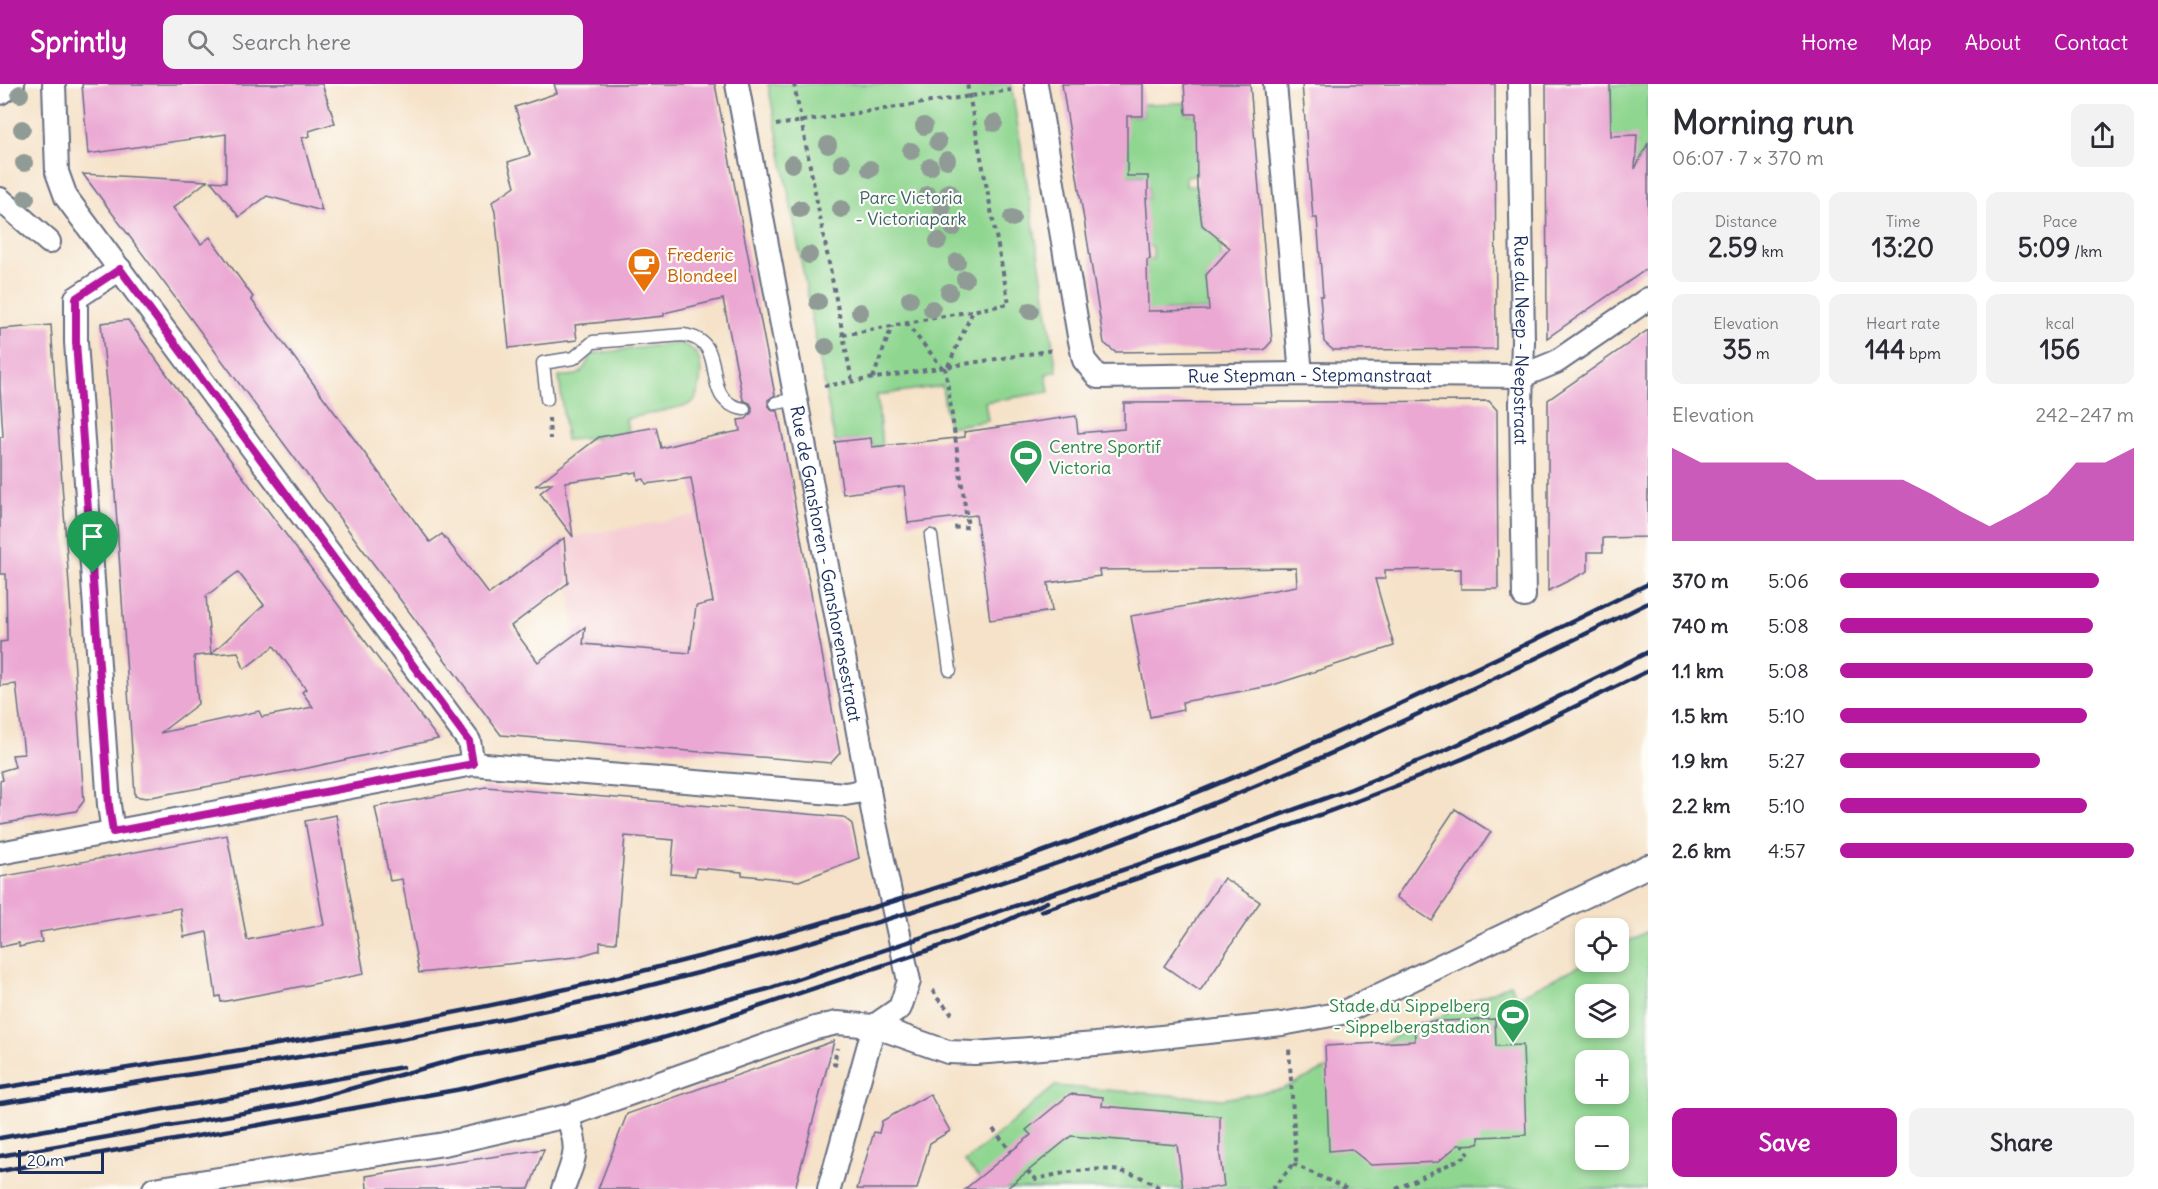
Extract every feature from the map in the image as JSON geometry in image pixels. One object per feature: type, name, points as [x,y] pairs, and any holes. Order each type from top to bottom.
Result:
[{"type":"street","points":[[0,93],[13,84]]},
{"type":"street","points":[[54,84],[57,172],[66,197],[469,741],[473,764]]},
{"type":"street","name":"Rue de Ganshoren - Ganshorensestraat","points":[[737,84],[787,401],[909,981],[900,1008],[874,1026]]},
{"type":"street","name":"Rue Stepman - Stepmanstraat","points":[[1036,84],[1084,360],[1098,377],[1301,374],[1522,376]]},
{"type":"street","points":[[1275,84],[1301,374]]},
{"type":"street","name":"Rue du Neep - Neepstraat","points":[[1519,84],[1524,596]]},
{"type":"street","points":[[0,199],[49,242]]},
{"type":"street","points":[[113,832],[109,805],[77,353],[76,298],[120,269]]},
{"type":"street","points":[[1522,376],[1556,362],[1648,299]]},
{"type":"street","points":[[0,853],[473,764],[844,794],[869,790]]},
{"type":"street","points":[[154,1189],[444,1144],[567,1116],[837,1023],[874,1026],[948,1052],[975,1053],[1096,1044],[1287,1023],[1342,1013],[1648,866]]},
{"type":"street","points":[[829,1189],[874,1026]]},
{"type":"street","points":[[563,1189],[575,1157],[573,1133],[567,1116]]},
{"type":"lane","points":[[548,399],[543,363],[574,358],[593,342],[683,335],[694,336],[704,342],[724,400],[732,407],[744,409]]},
{"type":"lane","points":[[931,536],[950,670]]},
{"type":"path","points":[[794,84],[852,381]]},
{"type":"path","points":[[843,335],[1009,304],[967,84]]},
{"type":"path","points":[[776,125],[1011,90]]},
{"type":"path","points":[[945,367],[974,310]]},
{"type":"path","points":[[906,323],[945,367],[968,527],[930,530],[931,536]]},
{"type":"path","points":[[873,378],[892,326]]},
{"type":"path","points":[[824,386],[1054,350]]},
{"type":"path","points":[[930,983],[937,999],[951,1012],[948,1016]]},
{"type":"path","points":[[1272,1189],[1296,1161],[1287,1023]]},
{"type":"path","points":[[838,1042],[834,1064],[840,1066]]},
{"type":"path","points":[[993,1129],[1011,1151]]},
{"type":"path","points":[[1396,1189],[1454,1164],[1469,1155],[1462,1144]]},
{"type":"path","points":[[1293,1164],[1347,1189]]},
{"type":"path","points":[[1028,1171],[1036,1179],[1075,1171],[1118,1169],[1149,1181],[1161,1189]]},
{"type":"shaded area","points":[[699,515],[719,601],[704,662],[696,753],[611,745],[615,698],[573,636],[574,626],[564,538]]},
{"type":"green space","name":"Parc Victoria - Victoriapark","points":[[768,84],[1011,84],[1057,371],[1046,374],[1049,392],[985,402],[988,421],[948,427],[942,386],[877,395],[882,446],[872,447],[871,439],[835,442]]},
{"type":"green space","points":[[1648,84],[1648,143],[1636,167],[1648,185],[1644,188],[1630,161],[1629,136],[1610,136],[1610,85]]},
{"type":"green space","points":[[1185,103],[1186,114],[1201,114],[1197,175],[1186,176],[1186,186],[1216,187],[1201,215],[1202,225],[1206,229],[1219,228],[1223,270],[1210,271],[1206,276],[1207,286],[1211,289],[1211,310],[1168,310],[1145,316],[1147,260],[1153,259],[1153,247],[1149,246],[1137,199],[1148,198],[1148,186],[1145,185],[1143,175],[1129,176],[1126,179],[1125,116],[1143,116],[1143,104]]},
{"type":"green space","points":[[678,343],[694,351],[698,358],[701,374],[695,400],[688,405],[626,419],[628,432],[596,438],[566,440],[559,376],[581,372],[592,354]]},
{"type":"green space","name":"Stade du Sippelberg - Sippelbergstadion","points":[[1648,931],[1648,1189],[979,1189],[979,1178],[965,1162],[1055,1086],[1223,1099],[1282,1089],[1510,984],[1517,997],[1575,968],[1575,972],[1629,972],[1629,941]]},
{"type":"building","points":[[82,84],[322,84],[335,123],[309,131],[310,136],[302,138],[322,211],[267,196],[239,217],[211,181],[226,182],[226,134],[88,154]]},
{"type":"building","points":[[554,84],[715,84],[775,395],[768,400],[768,405],[773,411],[778,411],[840,753],[831,763],[501,735],[83,174],[207,181],[173,208],[201,244],[210,237],[253,297],[251,299],[430,542],[442,534],[489,594],[564,538],[568,583],[511,626],[538,662],[585,627],[583,644],[690,653],[696,606],[713,602],[691,478],[646,484],[644,479],[638,480],[637,472],[565,482],[573,537],[540,493],[553,483],[535,486],[599,437],[656,427],[661,448],[740,431],[738,420],[746,419],[752,412],[752,407],[750,403],[743,400],[723,299],[664,313],[664,316],[575,325],[577,340],[509,348],[495,212],[492,202],[515,186],[508,162],[530,155],[515,107],[557,93]]},
{"type":"building","points":[[1062,84],[1143,84],[1143,116],[1127,116],[1127,176],[1148,176],[1148,198],[1146,198],[1150,259],[1147,260],[1148,311],[1209,310],[1206,275],[1230,248],[1202,225],[1197,187],[1196,114],[1186,114],[1184,84],[1250,84],[1272,341],[1264,350],[1115,352],[1104,343]]},
{"type":"building","points":[[1302,84],[1495,84],[1496,349],[1333,350],[1324,342],[1317,218],[1313,218]]},
{"type":"building","points":[[1546,84],[1610,84],[1611,136],[1637,135],[1635,169],[1648,143],[1648,268],[1547,338]]},
{"type":"building","points":[[128,320],[438,739],[308,768],[146,798],[135,796],[109,403],[101,323]],"holes":[[[238,572],[264,605],[211,654],[206,596]],[[274,646],[306,689],[302,692],[313,707],[262,717],[259,711],[160,733],[198,704],[194,656],[238,652],[244,669]]]},
{"type":"building","points":[[51,325],[84,801],[76,811],[0,824],[0,781],[3,780],[1,771],[15,767],[12,755],[24,754],[16,684],[0,686],[0,642],[7,641],[6,574],[0,574],[0,437],[3,437],[0,329]]},
{"type":"building","points":[[1648,330],[1648,537],[1603,538],[1603,552],[1588,552],[1588,571],[1548,591],[1548,400]]},
{"type":"building","points":[[1489,401],[1497,410],[1498,589],[1461,589],[1461,569],[1385,570],[1385,579],[1375,579],[1394,646],[1270,686],[1182,702],[1183,710],[1150,717],[1131,616],[1297,586],[1296,568],[1099,570],[1100,576],[1048,583],[1052,611],[990,620],[976,515],[908,523],[904,486],[843,494],[835,442],[871,438],[872,447],[965,437],[964,432],[1076,416],[1078,433],[1124,429],[1124,403]]},
{"type":"building","points":[[486,787],[843,817],[852,824],[859,858],[799,881],[696,868],[695,876],[671,874],[674,840],[625,836],[616,943],[600,942],[600,950],[576,957],[419,973],[402,879],[390,881],[375,807]]},
{"type":"building","points":[[1455,809],[1491,832],[1432,921],[1396,897]]},
{"type":"building","points":[[336,815],[364,974],[221,1002],[220,996],[216,997],[207,932],[184,937],[180,908],[40,932],[42,942],[19,947],[19,943],[0,947],[0,877],[227,835],[247,940],[324,925],[305,821]]},
{"type":"building","points":[[1224,878],[1260,902],[1200,991],[1164,966]]},
{"type":"building","points":[[1495,1019],[1496,1046],[1523,1045],[1526,1135],[1479,1137],[1479,1144],[1458,1145],[1438,1162],[1371,1165],[1351,1149],[1329,1151],[1325,1046],[1415,1041],[1414,1022]]},
{"type":"building","points":[[834,1041],[795,1189],[598,1189],[627,1114]]},
{"type":"building","points":[[930,1094],[950,1131],[930,1143],[917,1189],[857,1189],[874,1132],[879,1133],[882,1121]]},
{"type":"building","points":[[1070,1094],[1103,1097],[1102,1106],[1220,1116],[1220,1156],[1224,1186],[1183,1189],[1177,1145],[1071,1136],[1006,1189],[965,1189],[1031,1135],[1026,1130]]},
{"type":"building","points":[[544,1149],[529,1189],[367,1189],[366,1176]]},
{"type":"railway","points":[[0,1088],[316,1038],[479,1008],[651,969],[878,906],[1076,840],[1270,762],[1460,676],[1648,584]]},
{"type":"railway","points":[[0,1103],[331,1052],[496,1021],[659,983],[872,924],[1083,854],[1227,798],[1440,704],[1648,603]]},
{"type":"railway","points":[[0,1156],[300,1103],[460,1058],[626,1026],[768,989],[1182,850],[1351,789],[1441,752],[1524,714],[1648,652]]},
{"type":"railway","points":[[1041,911],[1249,840],[1404,783],[1552,718],[1648,671]]},
{"type":"railway","points":[[0,1171],[467,1088],[608,1054],[686,1031],[938,947],[993,927],[1047,902]]},
{"type":"railway","points":[[0,1138],[403,1067]]},
{"type":"place","name":"Frederic Blondeel","points":[[644,293]]},
{"type":"place","name":"Centre Sportif Victoria","points":[[1026,485]]},
{"type":"place","name":"Stade du Sippelberg - Sippelbergstadion","points":[[1513,1044]]},
{"type":"route","points":[[120,269],[469,741],[473,764],[113,832],[109,805],[93,573],[76,342],[76,298],[120,269]]}]
